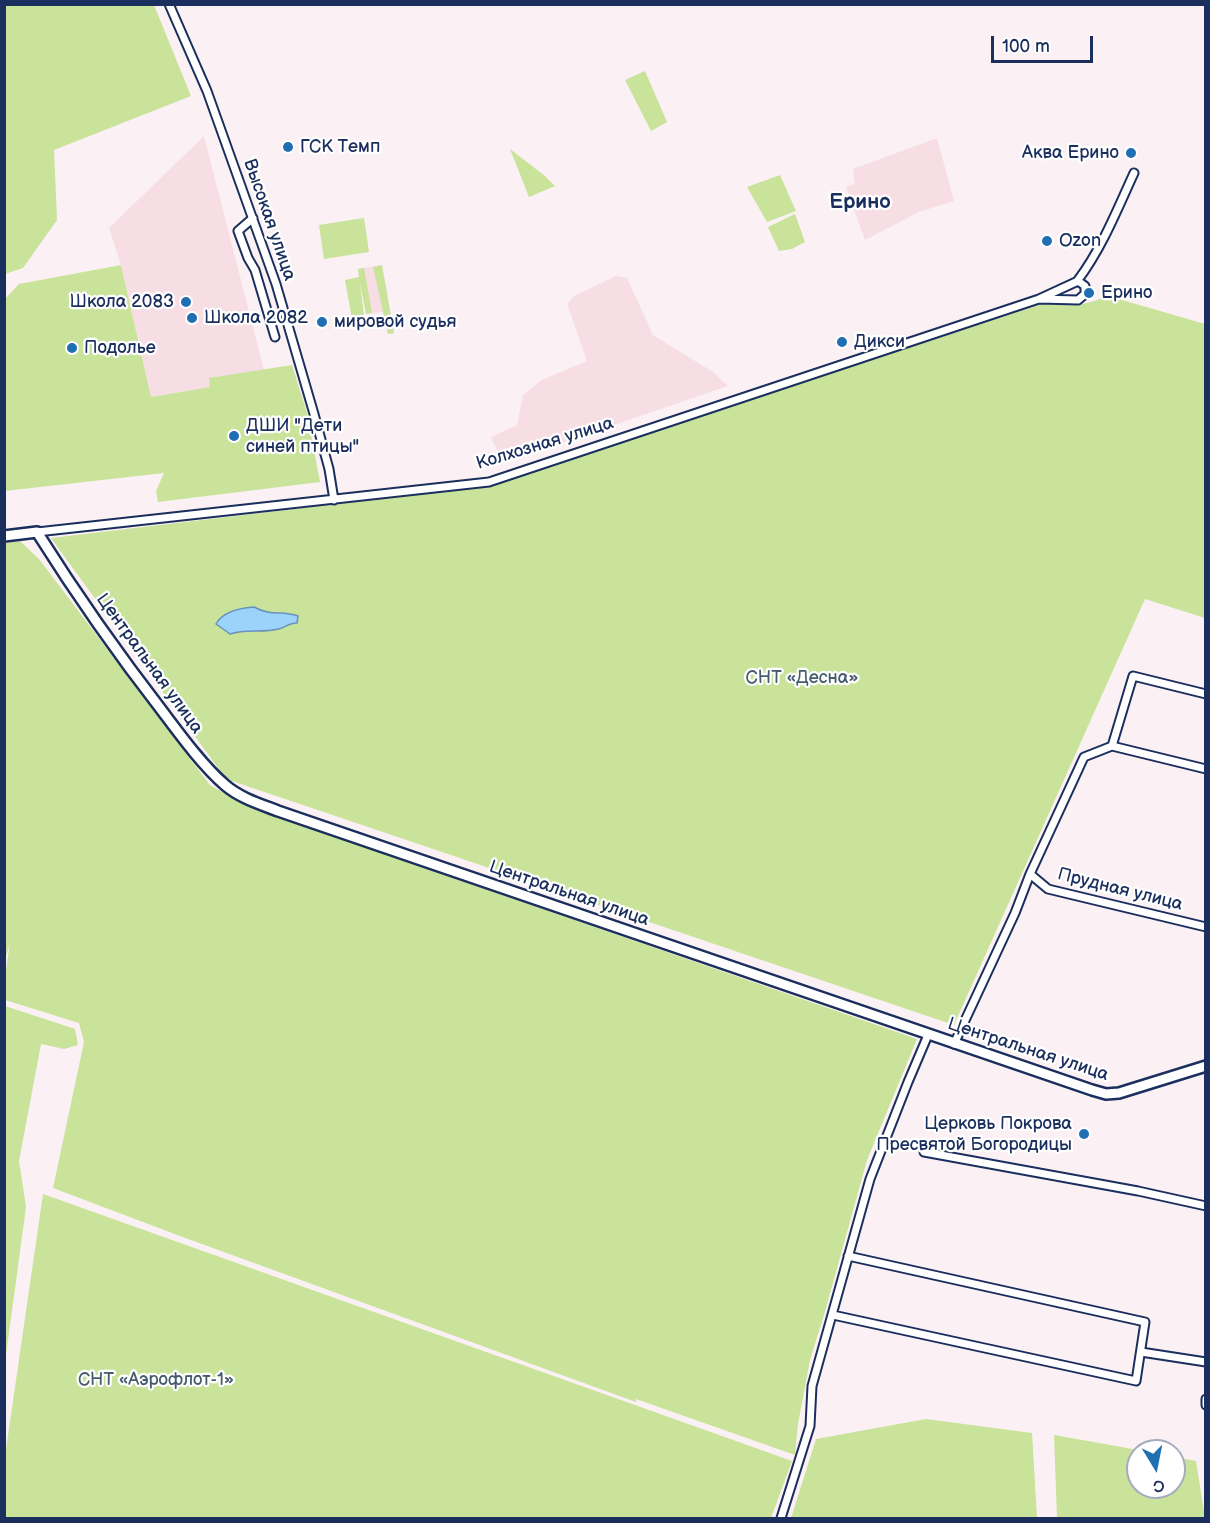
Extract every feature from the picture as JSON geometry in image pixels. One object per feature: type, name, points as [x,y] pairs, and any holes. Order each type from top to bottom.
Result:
[{"type":"street","name":"Высокая улица","points":[[169,4],[207,91],[276,284],[326,457],[334,500]]},
{"type":"street","points":[[1078,280],[1101,243],[1134,173]]},
{"type":"street","points":[[253,218],[238,231],[255,270],[275,337]]},
{"type":"street","name":"Колхозная улица","points":[[4,536],[489,482],[1039,298],[1078,280],[1085,286],[1085,294],[1075,300],[1039,298]]},
{"type":"street","name":"Центральная улица","points":[[37,532],[64,575],[134,674],[180,734],[225,785],[243,797],[954,1044],[1106,1094],[1132,1090],[1206,1066]]},
{"type":"street","points":[[1112,746],[1133,676],[1206,694]]},
{"type":"street","points":[[954,1044],[1084,757],[1112,746],[1206,769]]},
{"type":"street","name":"Прудная улица","points":[[1030,874],[1048,889],[1206,927]]},
{"type":"street","points":[[781,1518],[810,1426],[812,1386],[870,1179],[928,1035]]},
{"type":"street","points":[[924,1152],[1138,1191],[1206,1206]]},
{"type":"street","points":[[833,1314],[1136,1381],[1145,1322],[848,1256]]},
{"type":"street","points":[[1141,1352],[1206,1362]]},
{"type":"street","points":[[1206,1399],[1206,1405]]},
{"type":"shaded area","name":"Школа 2082","points":[[204,136],[264,370],[210,378],[210,387],[151,397],[121,265],[109,228]]},
{"type":"shaded area","points":[[937,138],[954,201],[919,212],[865,240],[846,187],[855,184],[853,169]]},
{"type":"shaded area","points":[[382,265],[394,333],[388,334],[383,312],[366,314],[358,269]]},
{"type":"shaded area","points":[[616,276],[627,278],[653,335],[713,372],[728,386],[503,463],[491,437],[517,425],[523,395],[542,380],[587,361],[567,304],[574,296]]},
{"type":"green space","points":[[5,4],[154,5],[191,96],[54,150],[57,220],[23,268],[5,274]]},
{"type":"green space","points":[[645,71],[667,122],[651,131],[625,80]]},
{"type":"green space","points":[[510,149],[545,176],[555,186],[529,197]]},
{"type":"green space","points":[[780,175],[796,211],[767,222],[747,187]]},
{"type":"green space","points":[[795,214],[805,242],[792,249],[779,251],[768,227]]},
{"type":"green space","points":[[364,218],[369,252],[324,259],[319,225]]},
{"type":"green space","name":"Подолье","points":[[121,265],[151,397],[210,387],[209,378],[292,365],[307,413],[320,482],[158,502],[156,491],[164,473],[5,491],[5,299],[19,284]]},
{"type":"green space","points":[[382,265],[394,333],[388,334],[373,267]]},
{"type":"green space","points":[[364,268],[372,313],[366,314],[360,283],[364,316],[352,319],[345,280],[359,277],[358,269]]},
{"type":"green space","name":"СНТ «Десна»","points":[[1108,296],[1205,324],[1205,618],[1145,599],[954,1025],[226,779],[51,538],[487,486],[1045,303],[1077,305]]},
{"type":"green space","points":[[20,541],[39,559],[210,785],[229,796],[284,819],[917,1039],[867,1160],[810,1360],[798,1424],[795,1455],[636,1399],[636,1402],[53,1188],[84,1042],[79,1023],[5,1000],[5,977],[10,942],[5,961],[4,543]]},
{"type":"green space","points":[[5,1006],[75,1029],[78,1045],[64,1049],[41,1044],[19,1161],[26,1207],[5,1362]]},
{"type":"green space","name":"СНТ «Аэрофлот-1»","points":[[43,1194],[792,1461],[771,1518],[5,1518],[5,1456]]},
{"type":"green space","points":[[926,1419],[1032,1433],[1037,1518],[791,1518],[816,1439]]},
{"type":"green space","points":[[1054,1435],[1126,1448],[1126,1499],[1186,1499],[1186,1459],[1196,1461],[1205,1518],[1057,1518]]},
{"type":"water","points":[[254,607],[266,612],[298,616],[297,623],[273,630],[230,634],[216,624],[227,613]]},
{"type":"place","name":"ГСК Темп","points":[[288,147]]},
{"type":"place","name":"Аква Ерино","points":[[1131,153]]},
{"type":"place","name":"Ozon","points":[[1047,241]]},
{"type":"place","name":"Ерино","points":[[1089,293]]},
{"type":"place","name":"Школа 2083","points":[[186,302]]},
{"type":"place","name":"Школа 2082","points":[[192,318]]},
{"type":"place","name":"мировой судья","points":[[322,322]]},
{"type":"place","name":"Дикси","points":[[842,342]]},
{"type":"place","name":"Подолье","points":[[72,348]]},
{"type":"place","name":"ДШИ \"Дети синей птицы\"","points":[[234,436]]},
{"type":"place","name":"Церковь Покрова Пресвятой Богородицы","points":[[1084,1134]]},
{"type":"district","name":"Ерино","points":[[860,203]]}]
